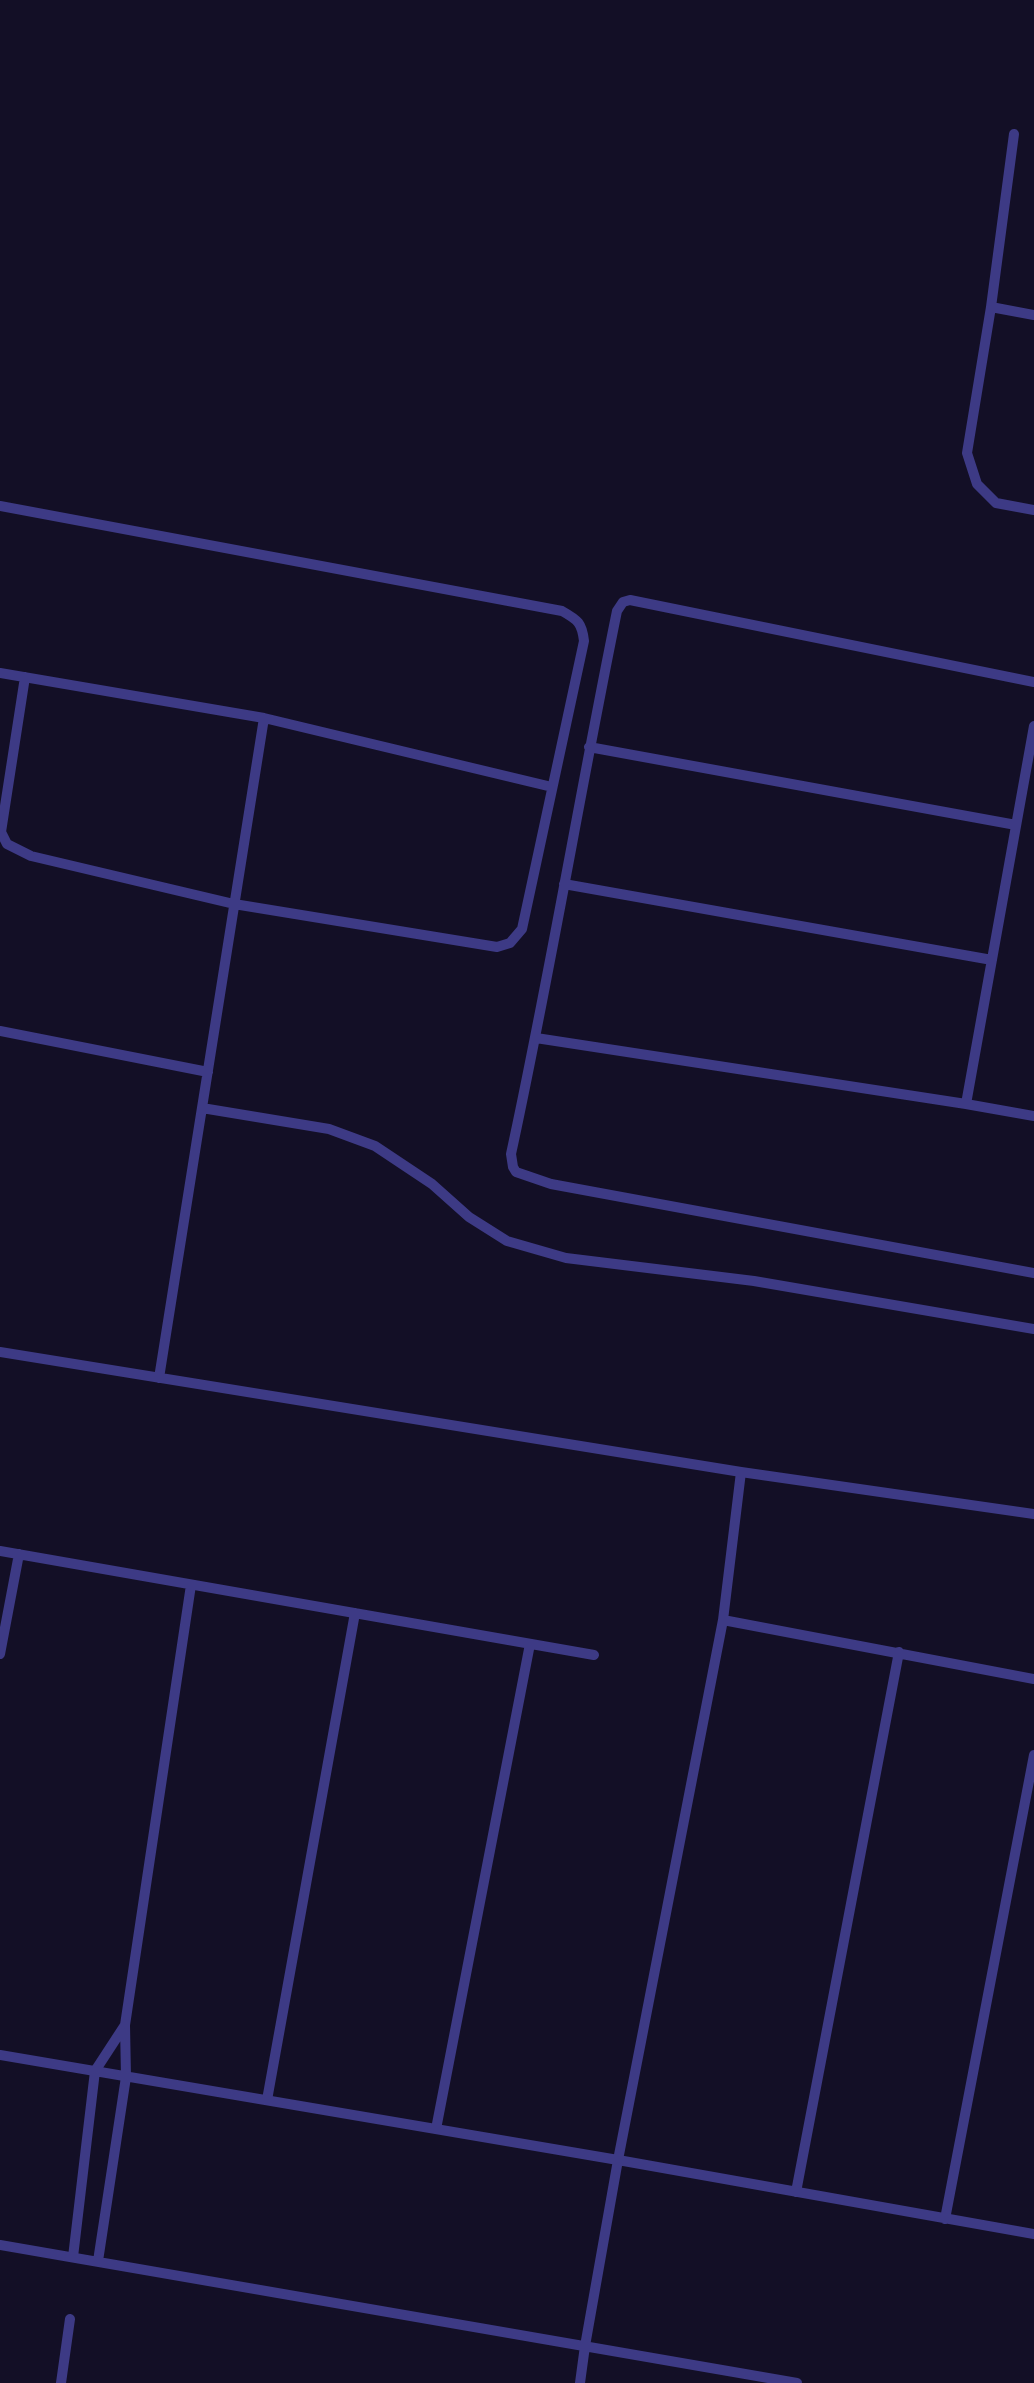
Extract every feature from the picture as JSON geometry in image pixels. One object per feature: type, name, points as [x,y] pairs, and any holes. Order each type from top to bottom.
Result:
[{"type":"street","points":[[1014,134],[991,307],[967,453],[977,484],[996,503],[1034,510]]},
{"type":"street","points":[[991,307],[1034,315]]},
{"type":"street","points":[[0,506],[562,611],[574,618],[583,627],[584,641],[522,929],[510,944],[497,947],[234,904],[31,856],[7,844],[1,832],[25,677]]},
{"type":"street","points":[[1034,682],[630,600],[623,602],[617,611],[589,747],[536,1038],[511,1154],[513,1167],[516,1172],[551,1184],[1034,1273]]},
{"type":"street","points":[[0,673],[264,718],[552,787]]},
{"type":"street","points":[[159,1378],[264,718]]},
{"type":"street","points":[[966,1104],[1034,726]]},
{"type":"street","points":[[589,747],[1016,825]]},
{"type":"street","points":[[564,884],[992,960]]},
{"type":"street","points":[[0,1032],[208,1072]]},
{"type":"street","points":[[536,1038],[966,1104],[1034,1116]]},
{"type":"street","points":[[202,1108],[328,1129],[375,1146],[432,1184],[469,1217],[507,1241],[566,1258],[754,1281],[1034,1329]]},
{"type":"street","points":[[0,1352],[741,1472],[1034,1514]]},
{"type":"street","points":[[580,2383],[585,2346],[618,2160],[723,1620],[741,1472]]},
{"type":"street","points":[[0,1551],[594,1655]]},
{"type":"street","points":[[0,1654],[19,1554]]},
{"type":"street","points":[[98,2261],[126,2077],[125,2025],[191,1585]]},
{"type":"street","points":[[267,2100],[355,1613]]},
{"type":"street","points":[[723,1620],[899,1652],[1034,1679]]},
{"type":"street","points":[[436,2129],[530,1644]]},
{"type":"street","points":[[796,2192],[899,1652]]},
{"type":"street","points":[[946,2219],[1034,1755]]},
{"type":"street","points":[[73,2257],[95,2071],[125,2025]]},
{"type":"street","points":[[0,2055],[618,2160],[1034,2234]]},
{"type":"street","points":[[0,2245],[797,2383]]},
{"type":"street","points":[[61,2383],[70,2319]]}]
